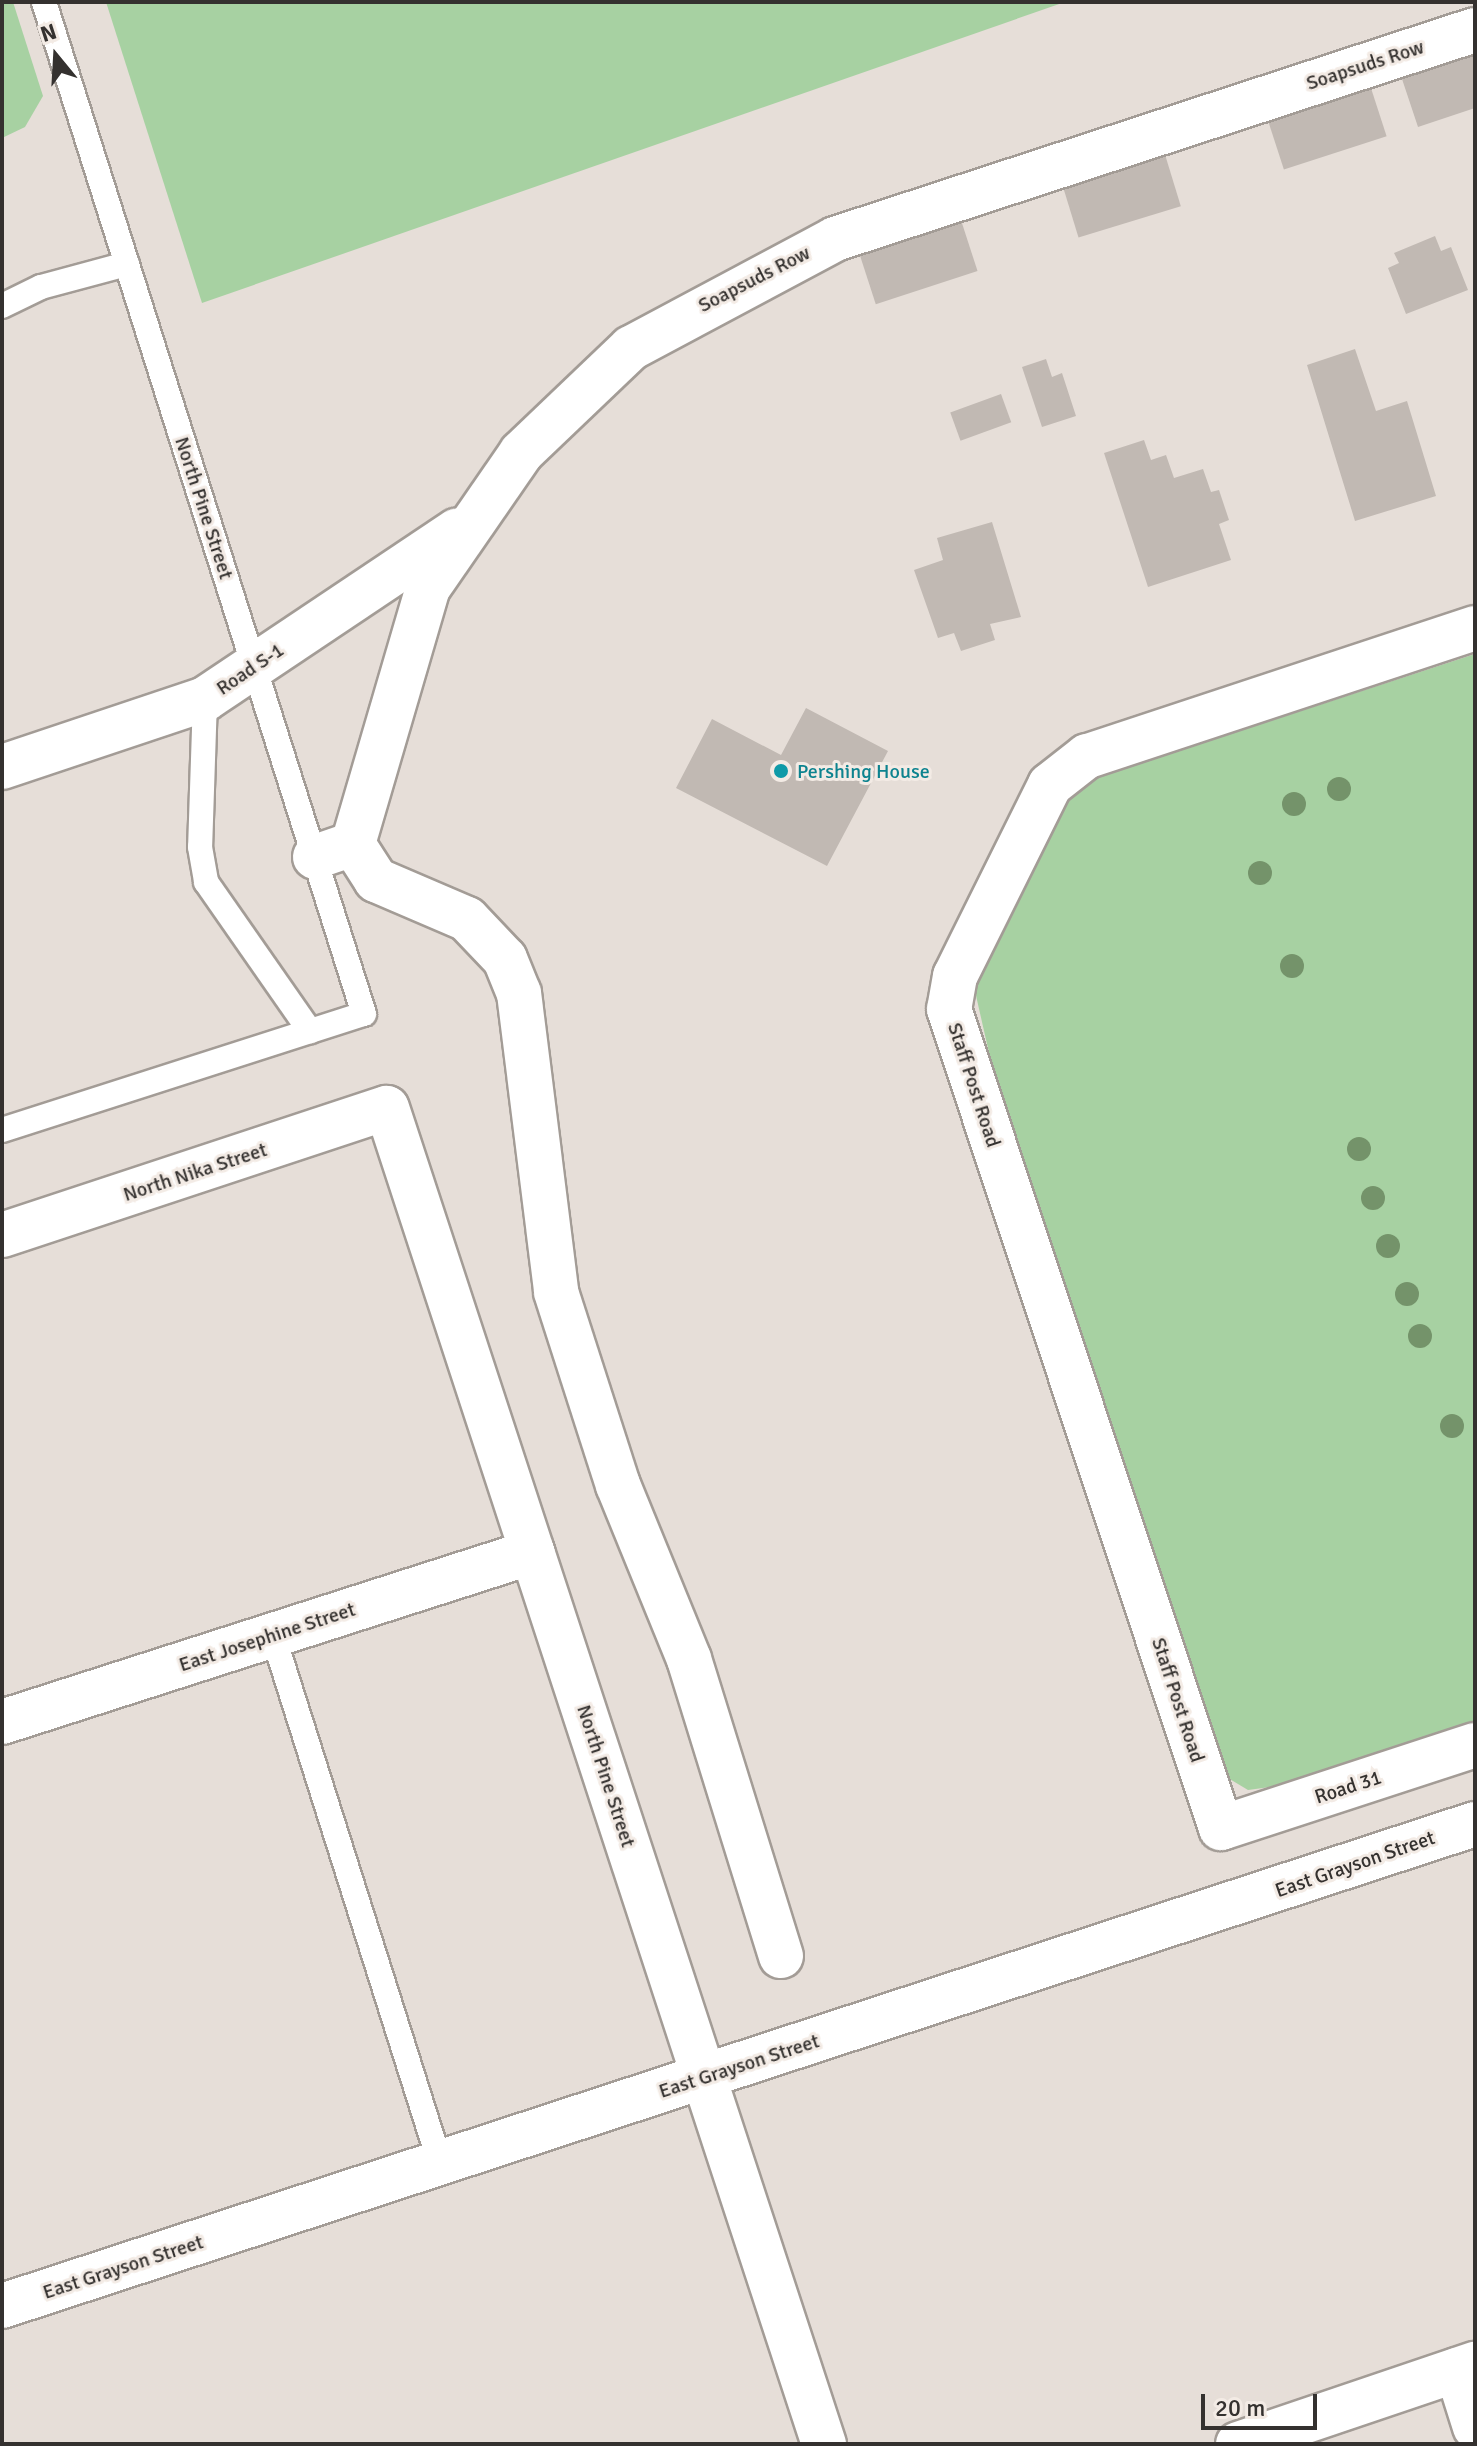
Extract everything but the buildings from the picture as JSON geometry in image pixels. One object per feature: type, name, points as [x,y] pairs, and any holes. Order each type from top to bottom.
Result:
[{"type":"street","name":"Soapsuds Row","points":[[334,850],[428,588],[472,520],[574,398],[631,348],[709,300],[835,239],[953,197],[1475,30]]},
{"type":"street","name":"Road S-1","points":[[2,767],[205,699],[472,520]]},
{"type":"street","name":"Staff Post Road","points":[[1221,1828],[949,1009],[955,976],[1050,785],[1087,756],[1475,628]]},
{"type":"street","points":[[334,850],[376,880],[467,919],[505,959],[519,993],[556,1292],[618,1485],[689,1659],[781,1956]]},
{"type":"street","name":"North Nika Street","points":[[2,1235],[387,1108]]},
{"type":"street","name":"North Pine Street","points":[[387,1108],[824,2444]]},
{"type":"street","name":"East Josephine Street","points":[[2,1722],[532,1552]]},
{"type":"street","name":"Road 31","points":[[1221,1828],[1475,1745]]},
{"type":"street","name":"East Grayson Street","points":[[2,2306],[1475,1824]]},
{"type":"street","points":[[1238,2444],[1466,2367],[1475,2427]]},
{"type":"lane","name":"North Pine Street","points":[[44,2],[254,666],[334,850],[364,1014],[310,1031]]},
{"type":"lane","points":[[2,306],[41,287],[127,264]]},
{"type":"lane","points":[[2,1130],[310,1031],[206,882],[200,847],[205,699]]},
{"type":"lane","points":[[273,1635],[440,2163]]},
{"type":"green space","points":[[2,2],[13,2],[43,96],[25,127],[2,138]]},
{"type":"green space","points":[[106,2],[1065,2],[202,303]]},
{"type":"green space","points":[[1475,654],[1475,1723],[1293,1784],[1248,1790],[1228,1778],[1219,1759],[1005,1123],[972,978],[1074,785]]},
{"type":"place","name":"Pershing House","points":[[781,771]]}]
